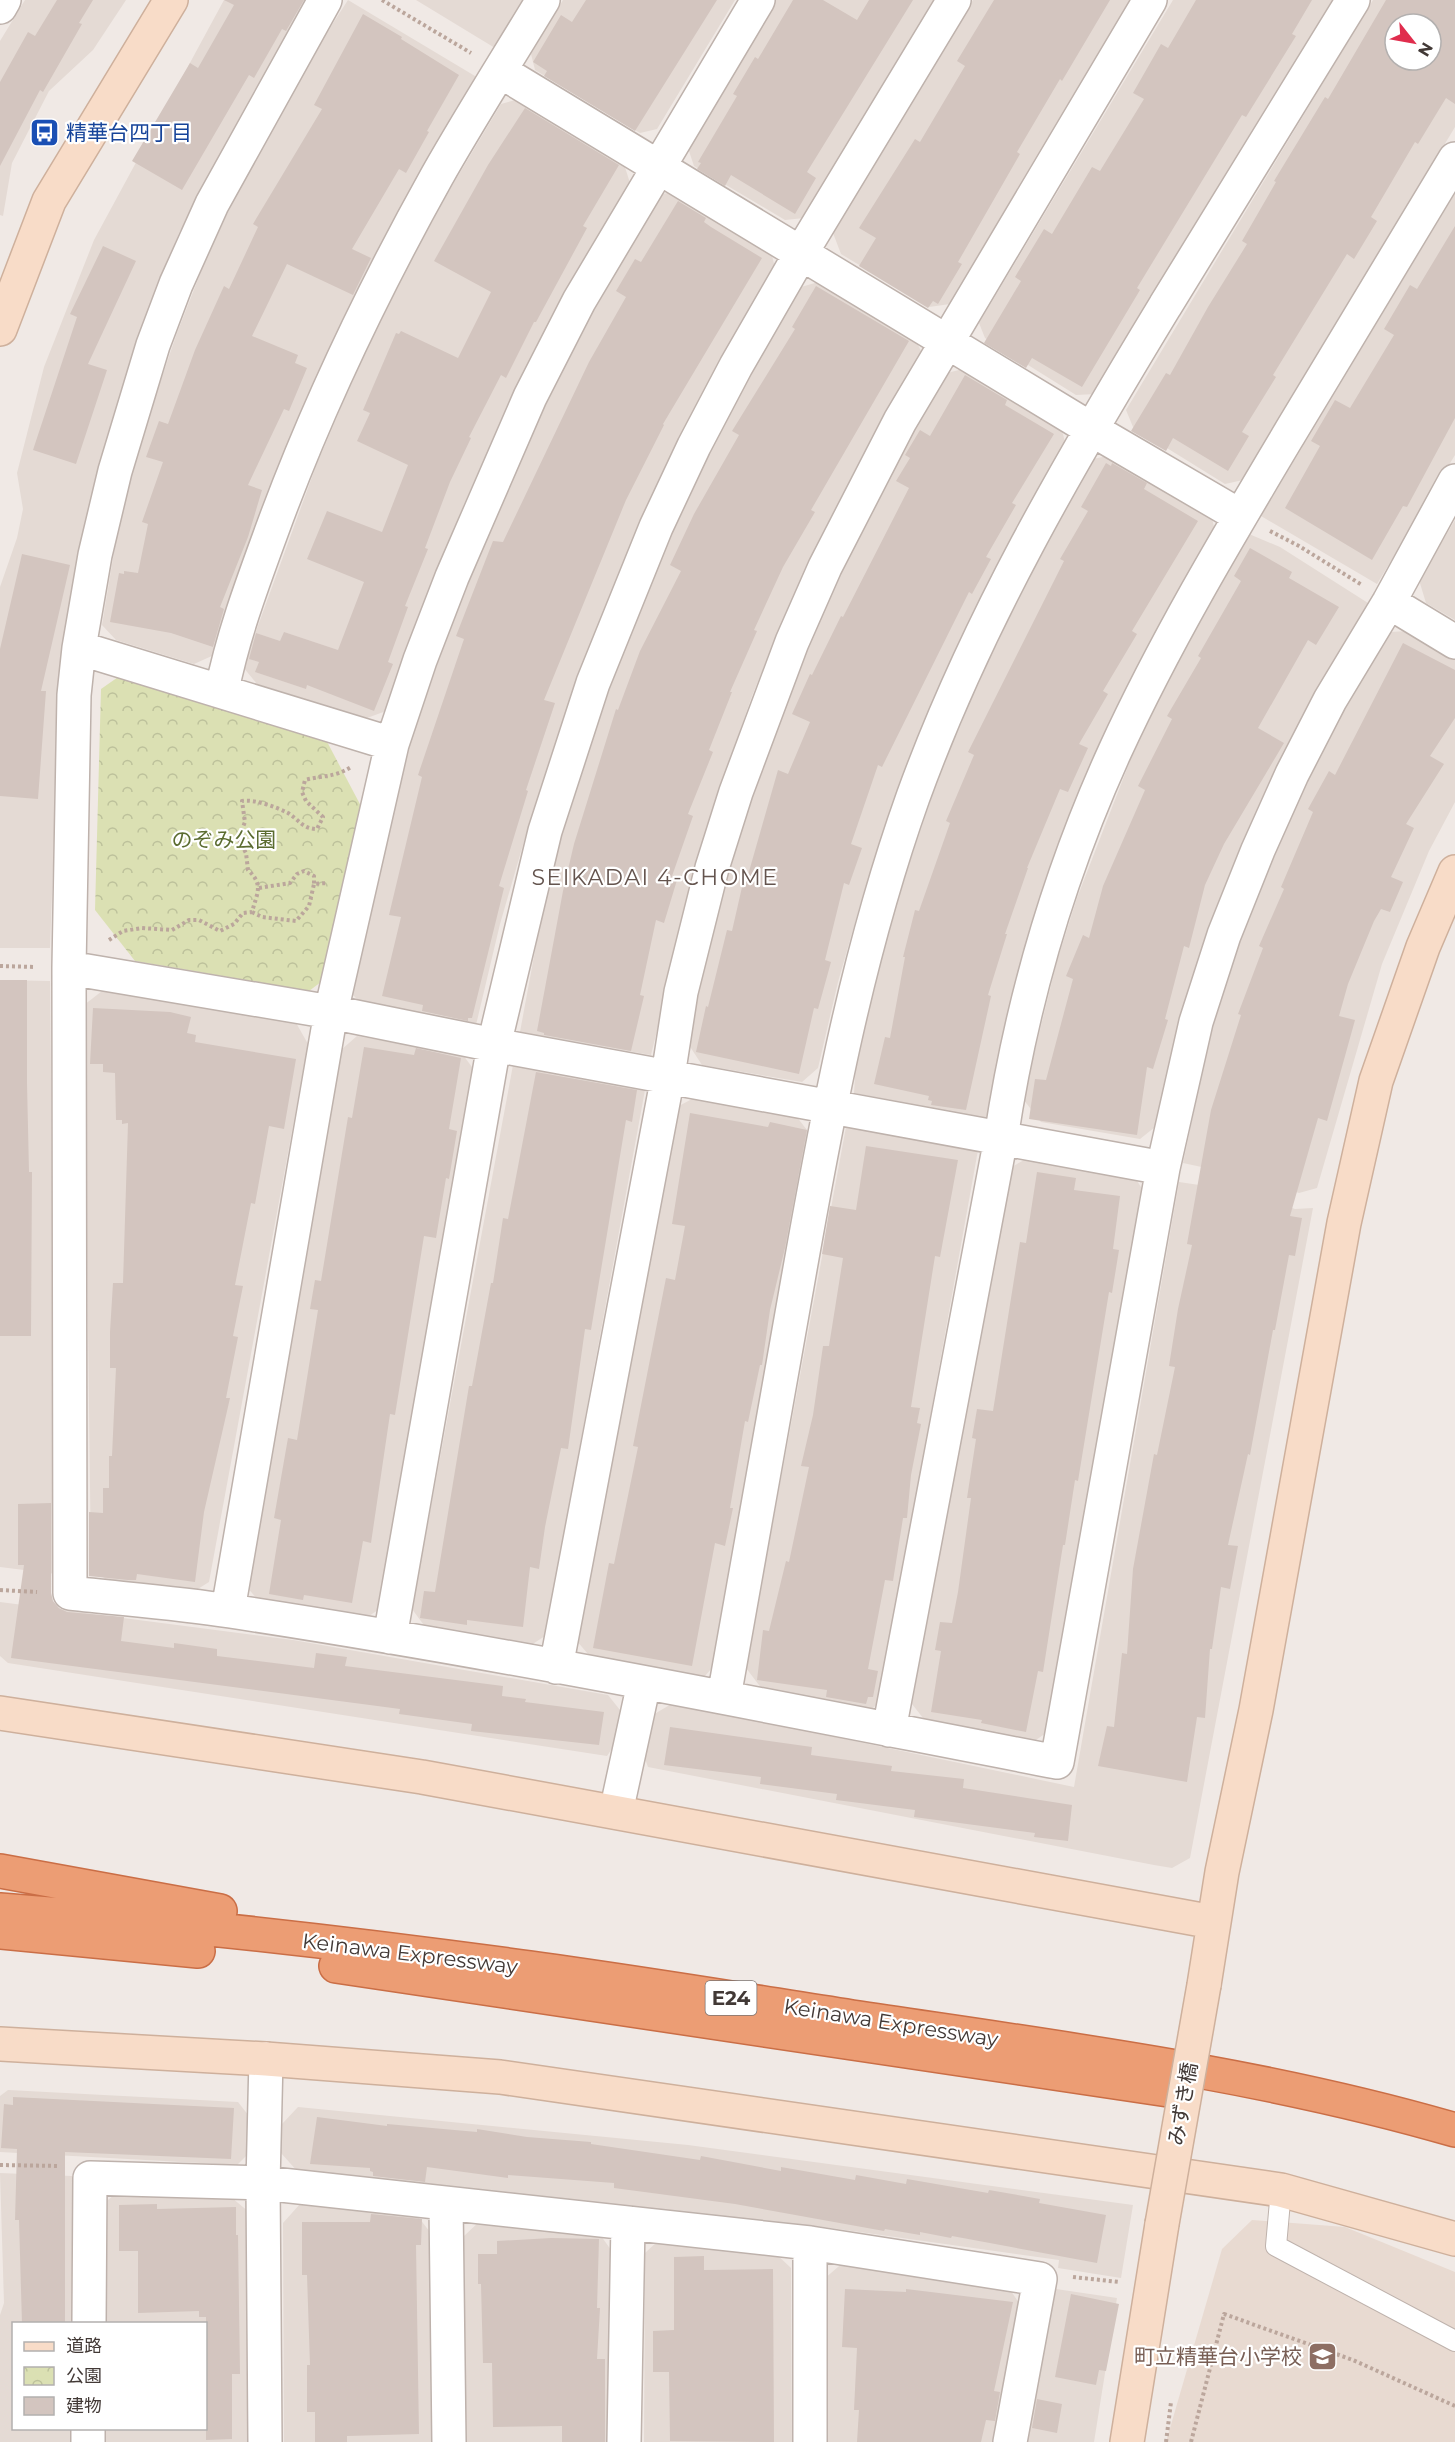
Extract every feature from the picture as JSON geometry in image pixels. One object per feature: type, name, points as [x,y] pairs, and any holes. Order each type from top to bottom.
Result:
[{"type":"highway","points":[[0,1871],[358,1934],[508,1965]]},
{"type":"highway","name":"Keinawa Expressway","points":[[0,1910],[109,1919],[508,1965],[1106,2055],[1389,2110],[1455,2130]]},
{"type":"highway","name":"Keinawa Expressway","points":[[0,1932],[308,1962],[1159,2088],[1380,2130],[1455,2138]]},
{"type":"street","points":[[0,7],[4,0]]},
{"type":"street","points":[[0,329],[49,201],[171,0]]},
{"type":"street","points":[[325,0],[212,204],[176,284],[153,345],[115,471],[96,555],[79,648],[74,695],[69,968],[70,1593],[228,1610],[390,1637],[724,1697],[1057,1762],[1163,1168],[1196,1022],[1224,935],[1292,774],[1455,481]]},
{"type":"street","points":[[222,690],[228,660],[286,492],[369,304],[427,195],[543,0]]},
{"type":"street","points":[[228,1610],[331,1012],[392,744],[420,660],[452,577],[530,397],[579,301],[758,0]]},
{"type":"street","points":[[390,1637],[494,1045],[545,831],[568,757],[617,621],[656,527],[694,446],[736,366],[801,253],[954,0]]},
{"type":"street","points":[[556,1667],[668,1076],[681,992],[712,868],[762,716],[825,567],[900,421],[1150,0]]},
{"type":"street","points":[[724,1697],[829,1108],[865,950],[888,871],[914,795],[948,708],[986,623],[1028,540],[1090,429],[1353,0]]},
{"type":"street","points":[[500,71],[1090,429],[1240,516]]},
{"type":"street","points":[[889,1730],[1001,1138],[1011,1070],[1030,991],[1053,914],[1080,837],[1114,753],[1153,672],[1240,516],[1455,159]]},
{"type":"street","points":[[1389,602],[1455,642]]},
{"type":"street","points":[[79,648],[392,744]]},
{"type":"street","name":"みずき橋","points":[[1127,2442],[1213,1922],[1256,1710],[1344,1223],[1376,1081],[1423,947],[1455,872]]},
{"type":"street","points":[[69,968],[331,1012],[829,1108],[1163,1168]]},
{"type":"street","points":[[616,1812],[644,1683]]},
{"type":"street","points":[[0,1713],[422,1777],[1213,1922]]},
{"type":"street","points":[[0,2044],[266,2059],[500,2078],[1281,2190],[1455,2239]]},
{"type":"street","points":[[265,2442],[263,2182],[266,2059]]},
{"type":"street","points":[[89,2322],[90,2178],[263,2182],[810,2243],[1040,2278],[1010,2442]]},
{"type":"street","points":[[446,2204],[449,2442]]},
{"type":"street","points":[[624,2442],[628,2223]]},
{"type":"street","points":[[810,2243],[810,2442]]},
{"type":"lane","points":[[1281,2190],[1276,2246],[1455,2341]]},
{"type":"path","points":[[382,0],[500,71]]},
{"type":"path","points":[[1240,516],[1299,546],[1389,602]]},
{"type":"path","points":[[252,912],[259,888],[256,878],[248,870],[246,853],[238,839],[244,822],[242,801],[250,800],[288,813],[307,829],[317,829],[323,817],[306,801],[302,792],[305,780],[335,777],[392,744]]},
{"type":"path","points":[[69,968],[123,931],[142,928],[172,930],[189,920],[199,920],[220,931],[234,924],[243,913],[252,912],[262,917],[296,921],[309,906],[314,876],[304,871],[297,874],[290,883],[259,888]]},
{"type":"path","points":[[314,884],[342,883],[360,887]]},
{"type":"path","points":[[0,2165],[64,2166],[90,2178]]},
{"type":"path","points":[[1040,2278],[1057,2276],[1129,2283]]},
{"type":"path","points":[[1191,2442],[1224,2314],[1353,2360],[1455,2406]]},
{"type":"shaded area","points":[[25,0],[126,0],[93,50],[49,91],[12,163],[3,216],[0,215],[0,41]]},
{"type":"shaded area","points":[[224,0],[310,0],[179,233],[139,334],[82,537],[59,702],[50,948],[0,948],[0,587],[17,538],[23,509],[17,473],[44,367],[94,240]]},
{"type":"shaded area","points":[[348,0],[480,79],[214,655],[194,664],[116,640],[102,625],[115,546],[132,474],[153,403],[204,264],[236,195],[308,62]]},
{"type":"shaded area","points":[[416,0],[523,0],[495,48]]},
{"type":"shaded area","points":[[563,0],[735,0],[657,129],[640,133],[535,70],[531,54]]},
{"type":"shaded area","points":[[773,0],[935,0],[804,218],[785,220],[694,166],[687,145]]},
{"type":"shaded area","points":[[973,0],[1134,0],[950,304],[929,307],[841,254],[833,233]]},
{"type":"shaded area","points":[[1173,0],[1333,0],[1096,394],[1076,395],[985,338],[979,323]]},
{"type":"shaded area","points":[[1373,0],[1455,0],[1455,127],[1243,480],[1225,484],[1133,427],[1126,410]]},
{"type":"shaded area","points":[[519,99],[623,161],[630,183],[547,329],[509,404],[464,504],[423,607],[386,711],[367,718],[257,684],[243,667],[316,466],[356,372],[400,280],[449,191],[501,104]]},
{"type":"shaded area","points":[[675,191],[770,247],[775,268],[598,628],[561,725],[529,824],[500,924],[476,1025],[363,1005],[349,991],[402,769],[460,597],[494,512],[569,351],[655,196]]},
{"type":"shaded area","points":[[1455,193],[1455,455],[1377,584],[1261,516]]},
{"type":"shaded area","points":[[822,281],[913,335],[922,353],[871,439],[826,527],[784,617],[752,696],[699,859],[651,1055],[520,1032],[545,897],[570,806],[598,716],[631,628],[667,542],[708,454],[753,370],[801,287]]},
{"type":"shaded area","points":[[967,368],[1060,423],[1065,442],[987,584],[952,657],[921,731],[889,814],[862,898],[838,982],[818,1068],[802,1082],[702,1065],[687,1042],[708,944],[735,848],[766,752],[834,585],[907,442],[947,373]]},
{"type":"shaded area","points":[[1112,455],[1211,514],[1215,531],[1174,599],[1137,669],[1004,1042],[986,1118],[854,1093],[857,1045],[896,903],[948,749],[1015,601],[1053,530],[1093,459]]},
{"type":"shaded area","points":[[1455,520],[1455,620],[1426,603],[1419,580]]},
{"type":"shaded area","points":[[1249,534],[1280,547],[1368,603],[1322,680],[1280,759],[1243,841],[1216,911],[1155,1127],[1140,1139],[1041,1122],[1023,1099],[1057,961],[1077,898],[1130,761],[1160,694],[1200,615]]},
{"type":"shaded area","points":[[1408,631],[1455,659],[1455,802],[1429,851],[1382,964],[1317,1188],[1299,1193],[1257,1179],[1183,1163],[1213,1022],[1233,959],[1281,836],[1350,698],[1390,632]]},
{"type":"shaded area","points":[[0,980],[50,981],[56,1574],[0,1567]]},
{"type":"shaded area","points":[[106,988],[295,1021],[308,1044],[209,1582],[193,1592],[107,1581],[91,1565],[84,1005]]},
{"type":"shaded area","points":[[357,1036],[463,1055],[475,1071],[378,1610],[366,1618],[260,1602],[244,1584],[341,1050]]},
{"type":"shaded area","points":[[513,1065],[645,1090],[545,1636],[528,1647],[426,1628],[412,1609]]},
{"type":"shaded area","points":[[694,1098],[796,1116],[811,1135],[712,1668],[704,1677],[594,1661],[576,1640],[675,1108]]},
{"type":"shaded area","points":[[846,1127],[978,1150],[879,1702],[870,1711],[762,1689],[746,1668]]},
{"type":"shaded area","points":[[1033,1155],[1131,1171],[1144,1192],[1049,1731],[1030,1744],[927,1723],[912,1704],[1008,1169]]},
{"type":"shaded area","points":[[1179,1182],[1253,1193],[1295,1209],[1313,1208],[1190,1858],[1172,1868],[1154,1865],[648,1767],[644,1756],[651,1716],[673,1703],[1074,1787]]},
{"type":"shaded area","points":[[0,1602],[293,1640],[608,1695],[620,1710],[613,1747],[607,1756],[8,1663],[0,1656]]},
{"type":"shaded area","points":[[8,2090],[238,2102],[249,2116],[248,2154],[237,2165],[0,2152],[0,2096]]},
{"type":"shaded area","points":[[298,2107],[688,2145],[1133,2205],[1121,2278],[1058,2268],[1059,2260],[824,2227],[298,2172],[281,2153],[282,2124]]},
{"type":"shaded area","points":[[0,2173],[72,2176],[74,2322],[12,2322],[12,2430],[75,2430],[75,2442],[0,2442],[0,2315],[4,2303]]},
{"type":"shaded area","points":[[119,2191],[232,2198],[249,2212],[251,2442],[106,2442],[106,2430],[207,2430],[207,2322],[105,2322],[103,2204]]},
{"type":"shaded area","points":[[300,2204],[416,2214],[430,2232],[431,2442],[284,2442],[283,2223]]},
{"type":"shaded area","name":"町立精華台小学校","points":[[1252,2220],[1345,2227],[1455,2272],[1455,2442],[1166,2442],[1222,2249]]},
{"type":"shaded area","points":[[480,2221],[599,2233],[611,2250],[611,2442],[465,2442],[464,2236]]},
{"type":"shaded area","points":[[659,2240],[774,2252],[791,2268],[792,2442],[644,2442],[645,2253]]},
{"type":"shaded area","points":[[845,2261],[1007,2285],[1019,2303],[993,2442],[825,2442],[824,2279]]},
{"type":"shaded area","points":[[1056,2289],[1117,2298],[1094,2442],[1024,2442]]},
{"type":"green space","name":"のぞみ公園","points":[[121,675],[324,736],[362,808],[321,982],[309,991],[135,961],[95,910],[101,689]]},
{"type":"building","points":[[57,0],[93,0],[43,92],[40,90],[0,166],[0,82],[28,32],[35,36]]},
{"type":"building","points":[[224,0],[304,0],[286,31],[282,29],[254,78],[249,75],[182,190],[132,161],[190,63],[198,68],[234,5]]},
{"type":"building","points":[[586,0],[717,0],[635,131],[544,76],[547,71],[533,62],[561,15],[572,22]]},
{"type":"building","points":[[793,0],[823,0],[857,20],[869,0],[913,0],[807,172],[816,178],[795,214],[731,175],[725,186],[697,169],[701,163],[698,162],[737,96],[733,94],[755,57],[758,59]]},
{"type":"building","points":[[994,0],[1110,0],[1017,152],[1020,154],[958,262],[962,264],[938,304],[933,301],[928,308],[859,266],[876,238],[859,228],[915,139],[920,142],[965,66],[957,61]]},
{"type":"building","points":[[1196,0],[1312,0],[1292,34],[1296,36],[1246,117],[1242,115],[1137,288],[1140,290],[1082,387],[1032,358],[1026,368],[984,343],[1021,281],[1015,277],[1044,229],[1052,234],[1092,167],[1100,171],[1144,99],[1133,93],[1161,44],[1168,48]]},
{"type":"building","points":[[1386,0],[1455,0],[1455,104],[1446,98],[1418,144],[1415,142],[1371,217],[1377,221],[1354,259],[1347,254],[1273,375],[1276,377],[1242,432],[1249,436],[1228,471],[1173,438],[1166,451],[1131,431],[1166,373],[1170,375],[1247,244],[1242,241],[1276,182],[1274,181],[1325,97],[1328,99]]},
{"type":"building","points":[[363,14],[459,75],[406,173],[399,169],[352,249],[371,258],[353,295],[287,264],[252,336],[298,355],[295,363],[307,368],[289,411],[284,409],[248,485],[262,490],[248,537],[220,607],[224,609],[213,647],[171,633],[110,622],[119,573],[124,574],[124,571],[138,573],[148,524],[142,522],[163,462],[146,457],[159,421],[168,424],[195,350],[224,286],[229,289],[258,227],[253,224],[322,109],[314,105]]},
{"type":"building","points":[[525,108],[619,165],[583,226],[587,228],[534,322],[506,378],[501,375],[469,437],[471,438],[450,482],[425,548],[428,549],[405,606],[408,607],[388,662],[393,664],[374,711],[307,685],[306,689],[255,672],[259,662],[249,659],[256,633],[280,641],[284,632],[338,650],[364,582],[307,559],[327,511],[382,532],[408,465],[357,441],[370,413],[363,410],[396,333],[399,334],[401,331],[458,358],[491,292],[434,261],[488,165]]},
{"type":"building","points":[[678,201],[706,218],[704,222],[711,227],[762,258],[663,424],[626,500],[544,700],[555,703],[526,790],[528,791],[499,886],[504,888],[472,1018],[468,1018],[468,1021],[422,1011],[423,1005],[382,996],[401,917],[389,915],[422,777],[418,775],[464,639],[456,636],[493,541],[503,542],[589,362],[626,297],[616,291],[635,259],[641,262]]},
{"type":"building","points":[[1455,226],[1455,418],[1407,507],[1403,506],[1372,560],[1285,508],[1320,446],[1311,441],[1335,400],[1350,408],[1394,335],[1384,329],[1410,285],[1417,289]]},
{"type":"building","points":[[103,246],[136,261],[88,364],[107,370],[76,464],[33,450],[77,317],[70,314]]},
{"type":"building","points":[[816,286],[909,341],[811,510],[815,512],[783,567],[754,630],[757,631],[730,692],[732,692],[709,750],[713,752],[688,814],[693,816],[671,879],[677,880],[664,923],[656,920],[640,995],[644,996],[631,1051],[544,1035],[537,1031],[563,891],[574,844],[616,709],[618,710],[640,651],[681,571],[670,565],[694,514],[739,435],[732,431],[795,329],[792,327]]},
{"type":"building","points":[[965,375],[1007,400],[1005,405],[1054,434],[1012,503],[1016,505],[986,557],[991,559],[972,594],[969,592],[882,767],[878,765],[851,844],[862,848],[849,885],[844,883],[825,960],[831,962],[818,1009],[814,1008],[799,1074],[696,1052],[727,930],[732,931],[745,874],[748,875],[778,770],[788,774],[810,722],[792,714],[810,674],[812,675],[841,616],[843,617],[909,488],[896,481],[910,458],[905,455],[920,430],[930,436]]},
{"type":"building","points":[[1106,463],[1111,466],[1112,463],[1147,483],[1144,489],[1198,521],[1132,631],[1137,634],[1103,691],[1108,694],[1079,744],[1088,748],[1068,792],[1060,789],[1027,868],[988,995],[991,996],[966,1110],[931,1105],[932,1101],[928,1100],[929,1096],[874,1084],[885,1037],[890,1038],[905,957],[903,957],[915,910],[919,911],[950,823],[946,821],[974,755],[968,752],[1064,561],[1060,559],[1088,511],[1081,507]]},
{"type":"building","points":[[1250,548],[1292,572],[1289,578],[1339,607],[1316,645],[1308,640],[1258,728],[1284,743],[1224,844],[1205,885],[1189,948],[1184,946],[1165,1019],[1168,1020],[1153,1069],[1147,1067],[1137,1135],[1029,1119],[1035,1079],[1046,1080],[1073,979],[1066,976],[1083,935],[1089,938],[1103,886],[1145,790],[1138,786],[1172,719],[1167,716],[1201,658],[1198,656],[1241,581],[1234,576]]},
{"type":"building","points":[[22,554],[70,565],[41,691],[46,691],[38,799],[0,796],[0,649]]},
{"type":"building","points":[[1403,643],[1455,670],[1455,718],[1430,756],[1444,764],[1406,824],[1414,828],[1391,877],[1403,882],[1390,912],[1381,909],[1374,921],[1348,984],[1339,1016],[1355,1020],[1327,1121],[1318,1118],[1290,1216],[1302,1218],[1295,1256],[1289,1255],[1250,1455],[1248,1454],[1228,1545],[1238,1546],[1230,1589],[1221,1587],[1212,1649],[1210,1649],[1205,1718],[1197,1717],[1187,1782],[1098,1766],[1107,1726],[1114,1727],[1122,1653],[1127,1654],[1133,1569],[1154,1454],[1157,1455],[1175,1367],[1169,1366],[1178,1309],[1192,1245],[1187,1244],[1211,1110],[1241,1015],[1238,1014],[1263,948],[1259,946],[1284,889],[1281,887],[1313,812],[1308,809],[1329,771],[1335,775]]},
{"type":"building","points":[[0,980],[27,980],[29,1172],[32,1172],[31,1336],[0,1336]]},
{"type":"building","points":[[93,1008],[170,1012],[191,1017],[187,1033],[196,1035],[195,1042],[296,1059],[284,1129],[269,1126],[255,1204],[251,1203],[235,1285],[243,1286],[233,1336],[238,1337],[226,1398],[230,1398],[204,1512],[195,1582],[137,1574],[136,1580],[89,1576],[89,1512],[103,1513],[103,1488],[109,1488],[109,1456],[112,1456],[116,1368],[110,1368],[110,1332],[113,1283],[123,1283],[128,1123],[122,1124],[122,1120],[116,1120],[115,1073],[103,1072],[103,1064],[90,1064]]},
{"type":"building","points":[[364,1047],[414,1055],[416,1048],[461,1058],[449,1129],[457,1131],[436,1238],[424,1236],[395,1415],[390,1414],[371,1543],[363,1541],[352,1603],[304,1595],[303,1600],[269,1594],[281,1520],[274,1518],[288,1438],[297,1440],[318,1310],[310,1309],[315,1280],[321,1281],[348,1117],[352,1118]]},
{"type":"building","points":[[536,1072],[637,1090],[632,1122],[626,1120],[591,1330],[585,1329],[568,1449],[561,1448],[539,1569],[530,1567],[523,1627],[467,1620],[467,1625],[420,1618],[424,1591],[435,1592],[469,1386],[472,1386],[491,1283],[493,1283],[503,1218],[508,1219]]},
{"type":"building","points":[[690,1113],[768,1127],[770,1122],[807,1130],[785,1248],[770,1310],[762,1365],[760,1365],[748,1422],[745,1421],[730,1508],[733,1508],[725,1546],[715,1543],[692,1666],[593,1648],[609,1563],[614,1564],[638,1447],[633,1446],[666,1278],[675,1280],[685,1226],[672,1224]]},
{"type":"building","points":[[866,1146],[958,1160],[940,1257],[935,1256],[911,1407],[920,1408],[917,1423],[921,1424],[911,1475],[907,1518],[903,1518],[893,1581],[885,1580],[868,1669],[878,1671],[873,1697],[868,1697],[866,1704],[826,1697],[827,1690],[757,1680],[763,1630],[769,1631],[786,1561],[789,1562],[809,1467],[801,1466],[813,1415],[823,1346],[829,1346],[843,1258],[822,1254],[830,1206],[856,1210]]},
{"type":"building","points":[[1037,1172],[1076,1178],[1074,1190],[1120,1196],[1113,1249],[1119,1250],[1112,1293],[1109,1292],[1078,1481],[1075,1480],[1065,1545],[1063,1545],[1043,1672],[1038,1671],[1026,1732],[981,1723],[982,1720],[931,1712],[941,1651],[935,1650],[940,1622],[952,1623],[958,1592],[971,1498],[967,1498],[976,1439],[972,1438],[977,1409],[993,1411],[1020,1242],[1026,1243]]},
{"type":"building","points":[[51,1503],[51,1593],[53,1601],[67,1612],[124,1617],[121,1641],[174,1648],[174,1643],[217,1649],[217,1656],[314,1668],[316,1653],[347,1657],[345,1666],[503,1686],[502,1696],[526,1699],[525,1702],[604,1712],[599,1745],[471,1731],[472,1724],[399,1714],[400,1709],[11,1658],[24,1565],[18,1565],[18,1504]]},
{"type":"building","points":[[670,1727],[812,1747],[811,1755],[892,1766],[891,1771],[964,1779],[963,1788],[1072,1805],[1068,1841],[1034,1837],[1035,1833],[914,1817],[915,1810],[836,1800],[837,1794],[760,1784],[761,1777],[664,1765]]},
{"type":"building","points":[[13,2097],[234,2108],[231,2159],[65,2152],[65,2322],[22,2322],[19,2220],[15,2220],[17,2149],[1,2148],[4,2104],[13,2105]]},
{"type":"building","points":[[317,2117],[387,2126],[387,2124],[477,2132],[477,2129],[527,2137],[591,2142],[591,2144],[700,2160],[701,2156],[781,2171],[781,2167],[855,2180],[856,2175],[906,2184],[907,2179],[1040,2199],[1039,2203],[1106,2215],[1097,2263],[952,2236],[951,2238],[920,2232],[920,2235],[885,2229],[884,2231],[735,2204],[614,2188],[614,2183],[508,2175],[508,2178],[427,2167],[425,2182],[373,2176],[370,2168],[310,2164]]},
{"type":"building","points":[[157,2204],[157,2209],[236,2207],[240,2374],[232,2374],[232,2439],[206,2440],[206,2317],[199,2317],[199,2311],[138,2313],[138,2251],[119,2251],[119,2205]]},
{"type":"building","points":[[371,2214],[422,2219],[421,2245],[416,2245],[419,2434],[347,2436],[347,2442],[315,2442],[315,2412],[307,2412],[307,2365],[310,2365],[307,2275],[302,2275],[302,2222],[370,2222]]},
{"type":"building","points":[[551,2238],[599,2239],[597,2308],[600,2308],[597,2359],[605,2359],[605,2442],[562,2442],[562,2426],[493,2427],[492,2363],[483,2363],[478,2254],[497,2254],[497,2241]]},
{"type":"building","points":[[704,2256],[704,2270],[773,2269],[774,2442],[670,2441],[669,2372],[653,2372],[653,2331],[674,2330],[674,2257]]},
{"type":"building","points":[[845,2289],[906,2292],[906,2289],[1013,2302],[994,2391],[1000,2392],[995,2421],[986,2420],[981,2442],[857,2442],[859,2410],[854,2410],[857,2348],[842,2347]]},
{"type":"building","points":[[1071,2294],[1119,2304],[1106,2371],[1099,2370],[1096,2385],[1055,2377]]},
{"type":"building","points":[[1037,2399],[1062,2404],[1057,2433],[1032,2428]]},
{"type":"place","name":"精華台四丁目","points":[[45,133]]},
{"type":"place","name":"町立精華台小学校","points":[[1323,2357]]},
{"type":"district","name":"SEIKADAI 4-CHOME","points":[[655,877]]}]
